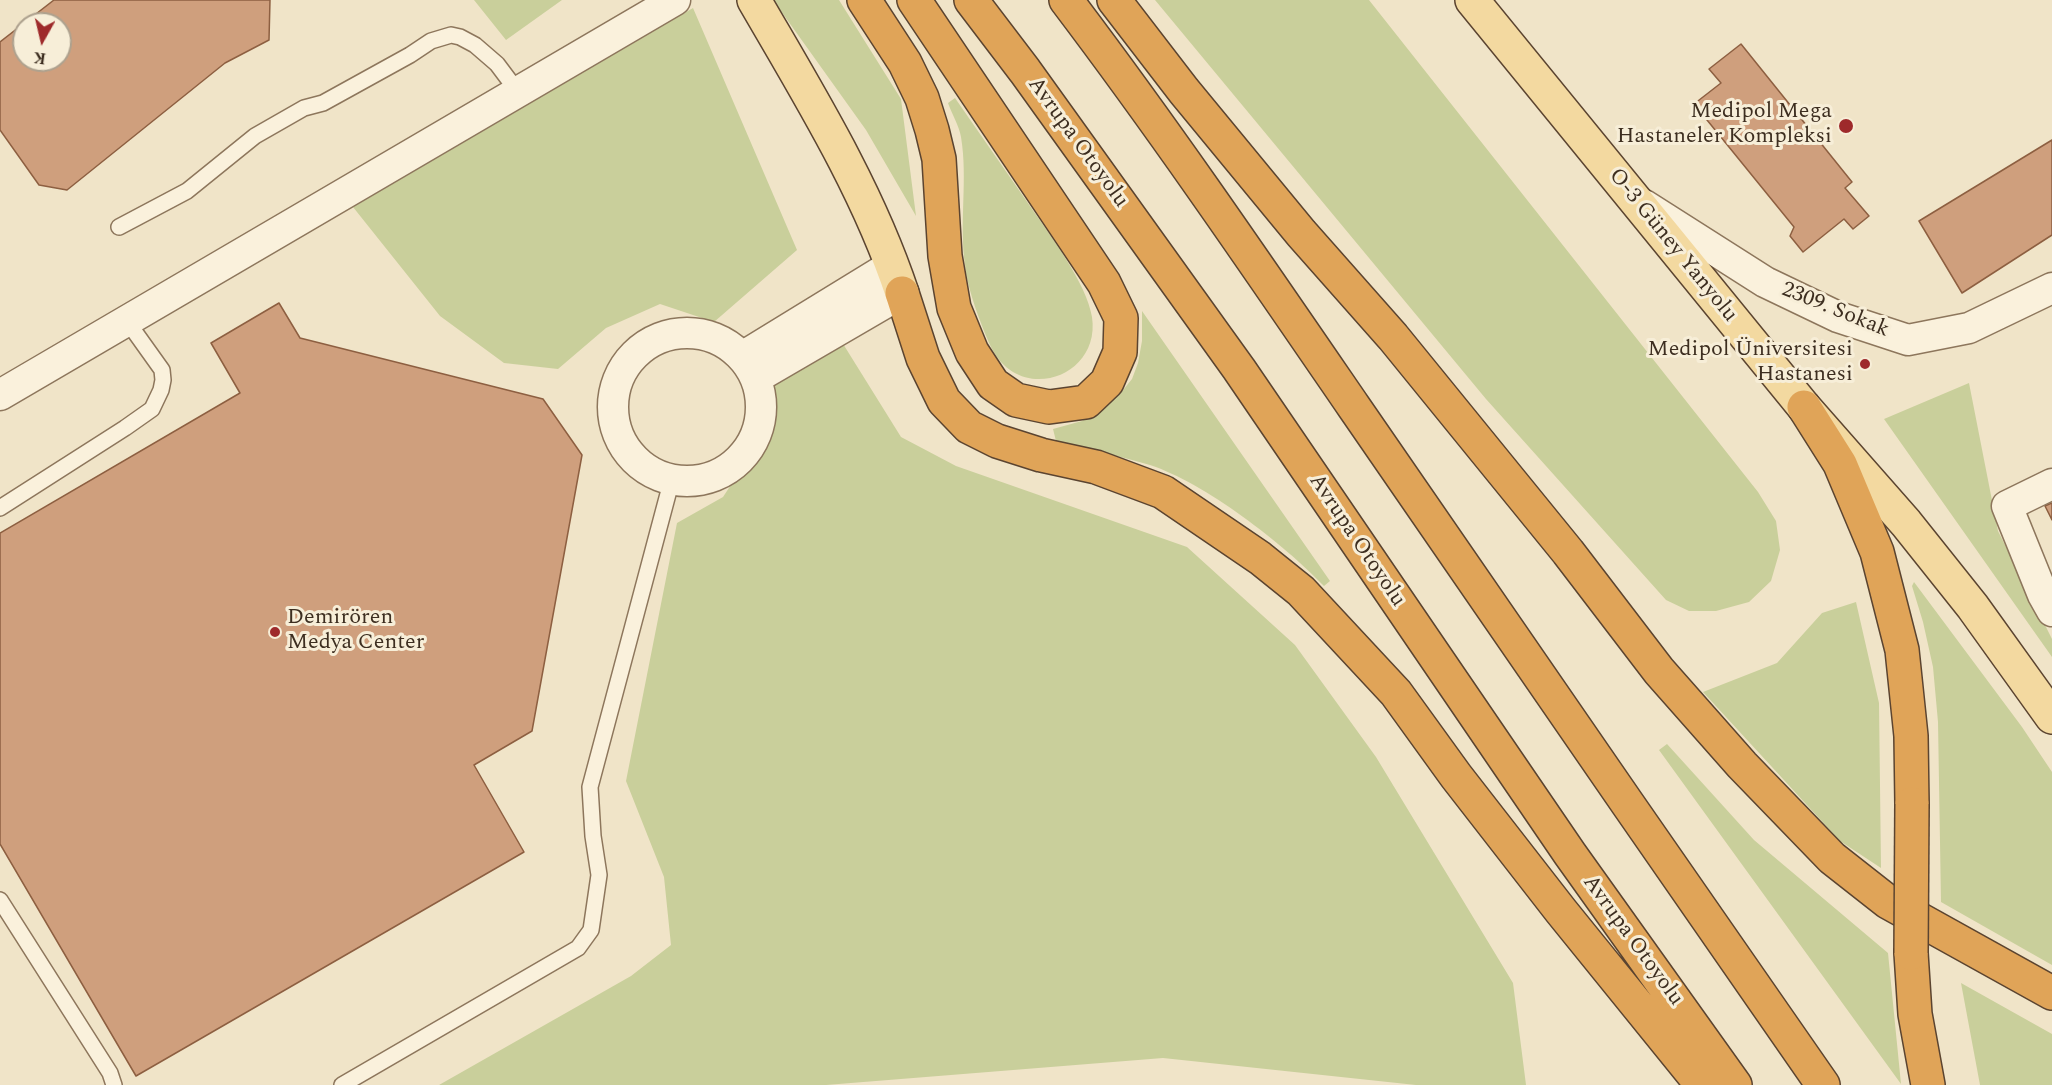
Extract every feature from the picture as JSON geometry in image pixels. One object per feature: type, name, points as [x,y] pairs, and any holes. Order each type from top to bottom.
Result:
[{"type":"highway","points":[[864,0],[904,63],[922,99],[932,130],[939,159],[945,256],[954,308],[972,352],[993,384],[1016,400],[1050,407],[1086,402],[1107,382],[1120,352],[1121,318],[1104,283],[914,0]]},
{"type":"highway","name":"Avrupa Otoyolu","points":[[971,0],[1025,71],[1239,369],[1570,854],[1735,1085]]},
{"type":"highway","points":[[1066,0],[1126,79],[1243,245],[1632,812],[1823,1085]]},
{"type":"highway","points":[[1114,0],[1184,91],[1301,233],[1393,337],[1568,552],[1659,671],[1742,765],[1832,858],[1888,902],[2052,993]]},
{"type":"highway","points":[[897,279],[922,358],[944,401],[969,428],[997,441],[1041,455],[1096,467],[1163,492],[1260,558],[1301,591],[1396,693],[1455,776],[1702,1085]]},
{"type":"highway","points":[[1804,407],[1840,464],[1877,552],[1902,650],[1911,735],[1911,954],[1915,1014],[1928,1085]]},
{"type":"main road","points":[[754,0],[841,151],[897,279]]},
{"type":"main road","name":"O-3 Güney Yanyolu","points":[[1472,0],[1804,407],[1906,523],[1958,588],[2052,717]]},
{"type":"street","points":[[0,395],[675,0]]},
{"type":"street","name":"2309. Sokak","points":[[1633,198],[1765,282],[1838,317],[1908,340],[1969,328],[2052,288]]},
{"type":"street","points":[[749,368],[897,279]]},
{"type":"street","points":[[692,332],[720,340],[749,368],[761,404],[758,430],[745,454],[724,471],[699,480],[672,479],[646,469],[626,450],[614,425],[613,397],[622,370],[640,349],[665,336],[692,332]]},
{"type":"street","points":[[2052,484],[2007,506],[2043,595],[2052,611]]},
{"type":"lane","points":[[119,226],[187,191],[255,136],[304,108],[333,98],[431,41],[451,35],[475,45],[497,64],[518,92]]},
{"type":"lane","points":[[0,508],[152,409],[161,390],[162,370],[127,321]]},
{"type":"lane","points":[[342,1085],[578,948],[591,930],[598,875],[590,787],[672,479]]},
{"type":"lane","points":[[0,900],[110,1073],[114,1085]]},
{"type":"green space","points":[[474,0],[562,0],[506,40]]},
{"type":"green space","points":[[773,0],[839,0],[901,99],[916,216],[866,130]]},
{"type":"green space","points":[[1155,0],[1369,0],[1758,492],[1776,521],[1780,550],[1771,581],[1749,602],[1716,611],[1689,611],[1666,600],[1486,399]]},
{"type":"green space","points":[[693,8],[797,250],[714,322],[660,304],[606,328],[558,369],[504,363],[440,316],[353,207]]},
{"type":"green space","points":[[955,98],[1057,245],[1089,304],[1092,317],[1091,338],[1084,356],[1071,369],[1055,377],[1038,379],[1020,375],[1004,365],[991,347],[979,317],[969,284],[963,249],[963,153],[960,133],[948,103]]},
{"type":"green space","points":[[1142,311],[1330,581],[1324,586],[1288,552],[1243,516],[1195,486],[1150,465],[1056,441],[1053,429],[1082,421],[1119,395],[1132,379],[1142,341]]},
{"type":"green space","points":[[840,339],[901,437],[956,466],[1187,547],[1295,645],[1376,757],[1513,983],[1526,1085],[1416,1085],[1163,1058],[826,1085],[439,1085],[631,976],[671,945],[664,877],[626,781],[677,523],[723,497],[758,444],[770,386]]},
{"type":"green space","points":[[1969,383],[1998,531],[2052,639],[2052,657],[1884,419]]},
{"type":"green space","points":[[1914,582],[2022,727],[2052,772],[2052,965],[1941,902],[1938,722],[1933,667],[1912,586]]},
{"type":"green space","points":[[1856,602],[1879,703],[1881,868],[1840,841],[1703,692],[1777,663],[1822,613]]},
{"type":"green space","points":[[1667,744],[1754,840],[1888,953],[1901,1084],[1659,750]]},
{"type":"green space","points":[[1961,983],[2052,1034],[2052,1085],[1980,1085]]},
{"type":"building","points":[[54,0],[270,0],[269,40],[225,63],[67,190],[39,185],[0,130],[0,42],[12,33],[12,72],[72,72],[72,12],[39,12]]},
{"type":"building","points":[[1741,44],[1852,182],[1845,188],[1869,216],[1853,229],[1844,219],[1803,252],[1790,236],[1794,227],[1694,104],[1721,83],[1709,69]]},
{"type":"building","points":[[2052,140],[2052,235],[1962,293],[1919,221]]},
{"type":"building","name":"Demirören Medya Center","points":[[279,303],[300,338],[543,399],[582,455],[532,731],[474,765],[524,852],[136,1076],[0,844],[0,533],[240,393],[211,343]]},
{"type":"building","points":[[2052,503],[2052,520],[2045,506]]},
{"type":"place","name":"Medipol Mega Hastaneler Kompleksi","points":[[1846,126]]},
{"type":"place","name":"Medipol Üniversitesi Hastanesi","points":[[1865,364]]},
{"type":"place","name":"Demirören Medya Center","points":[[275,632]]}]
